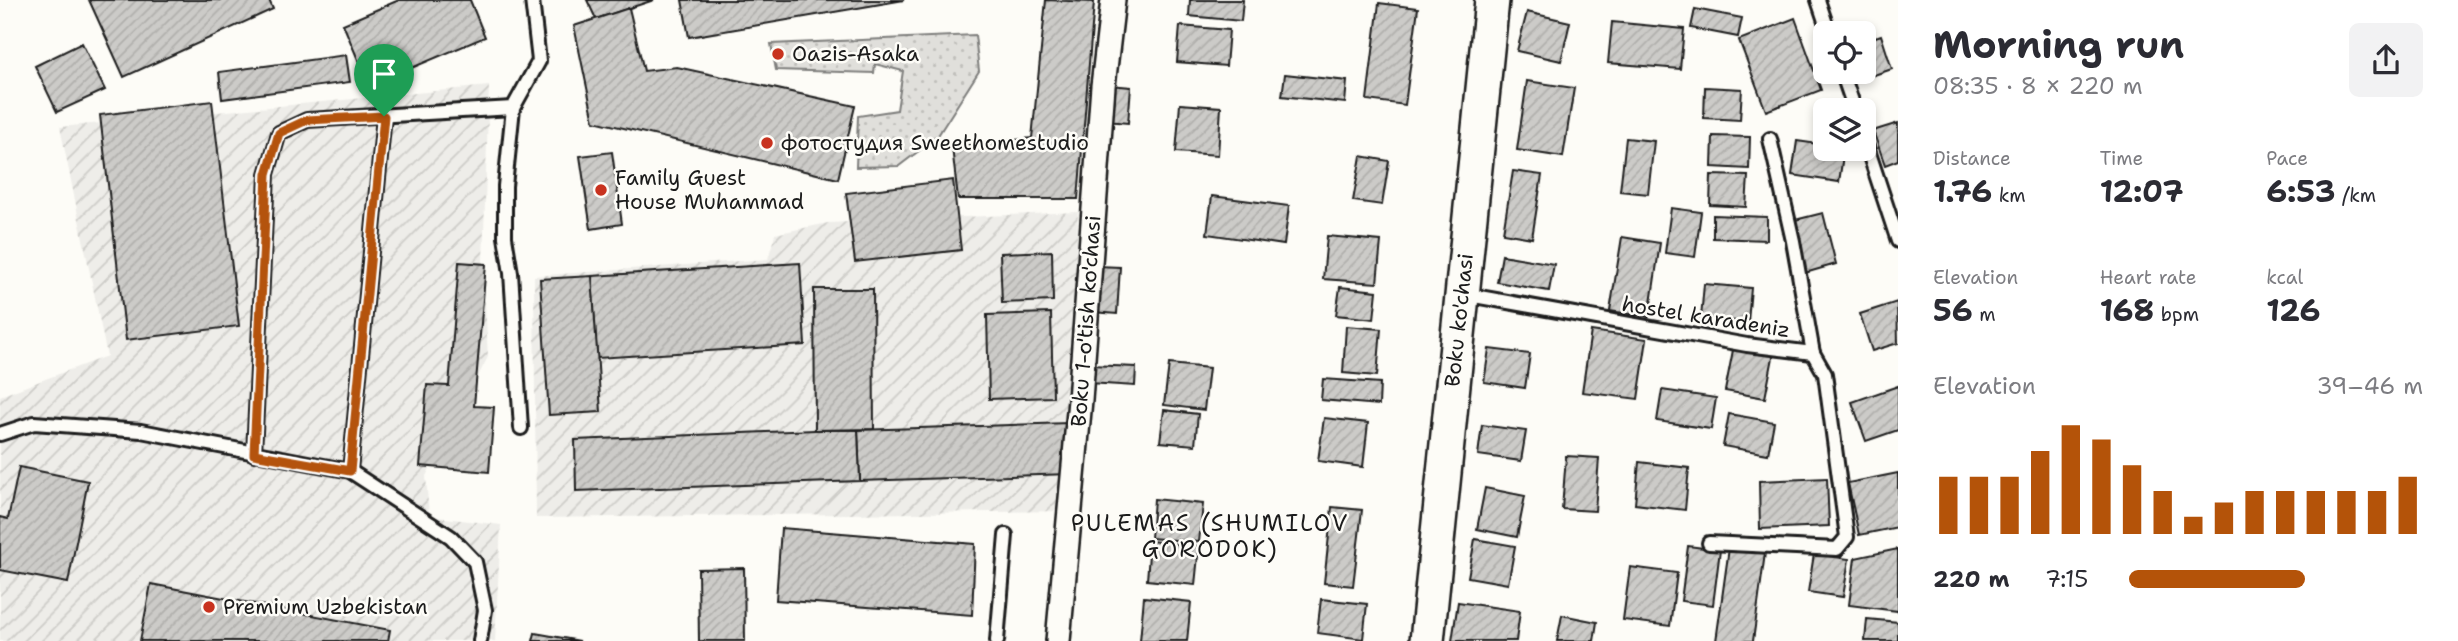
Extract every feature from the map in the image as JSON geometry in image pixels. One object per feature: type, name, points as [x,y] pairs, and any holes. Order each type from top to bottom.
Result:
[{"type":"street","name":"Boku 1-o'tish ko'chasi","points":[[1058,641],[1080,400],[1103,86],[1113,0]]},
{"type":"street","name":"Boku ko'chasi","points":[[1427,641],[1492,0]]},
{"type":"lane","points":[[521,428],[511,273],[505,237],[505,186],[513,108],[539,61],[532,0]]},
{"type":"lane","points":[[1818,0],[1825,21]]},
{"type":"lane","points":[[254,454],[267,174],[279,133],[307,120],[513,108]]},
{"type":"lane","points":[[350,471],[384,116]]},
{"type":"lane","name":"hostel karadeniz","points":[[1462,294],[1746,345],[1813,353],[1793,242],[1770,139]]},
{"type":"lane","points":[[1872,161],[1898,241]]},
{"type":"lane","points":[[1709,543],[1837,550],[1847,537],[1825,374],[1813,353]]},
{"type":"lane","points":[[0,434],[34,423],[141,431],[350,471],[451,537],[475,562],[485,610],[480,641]]},
{"type":"lane","points":[[997,641],[1006,535]]},
{"type":"shaded area","points":[[975,35],[979,71],[937,137],[899,166],[856,167],[858,116],[897,110],[903,71],[875,64],[874,73],[776,70],[771,44]]},
{"type":"shaded area","points":[[489,86],[483,261],[488,357],[426,476],[429,516],[501,525],[495,641],[0,641],[0,396],[107,356],[60,127]]},
{"type":"shaded area","points":[[1078,212],[1069,511],[536,518],[534,276],[768,259],[775,234],[828,223]]},
{"type":"building","points":[[89,0],[269,0],[273,9],[124,77]]},
{"type":"building","points":[[399,0],[470,0],[485,37],[369,86],[343,24]]},
{"type":"building","points":[[587,0],[654,0],[596,19]]},
{"type":"building","points":[[682,0],[904,0],[689,37]]},
{"type":"building","points":[[1046,0],[1094,2],[1078,199],[958,199],[952,147],[1032,138]]},
{"type":"building","points":[[1190,0],[1243,0],[1241,21],[1189,16]]},
{"type":"building","points":[[1379,3],[1418,8],[1405,105],[1367,100]]},
{"type":"building","points":[[629,8],[644,71],[677,67],[855,106],[838,179],[594,121],[574,26]]},
{"type":"building","points":[[1695,9],[1742,18],[1738,37],[1691,28]]},
{"type":"building","points":[[1527,12],[1570,22],[1561,61],[1517,51]]},
{"type":"building","points":[[1795,18],[1813,68],[1813,84],[1819,84],[1821,90],[1766,111],[1739,40]]},
{"type":"building","points":[[1612,22],[1684,29],[1680,69],[1608,63]]},
{"type":"building","points":[[1180,26],[1229,30],[1226,66],[1177,62]]},
{"type":"building","points":[[1881,35],[1892,69],[1876,74],[1876,37]]},
{"type":"building","points":[[82,43],[105,90],[57,112],[35,66]]},
{"type":"building","points":[[346,55],[350,82],[222,99],[219,72]]},
{"type":"building","points":[[1285,74],[1347,81],[1345,103],[1282,96]]},
{"type":"building","points":[[1527,81],[1574,88],[1563,157],[1517,150]]},
{"type":"building","points":[[1109,85],[1131,87],[1128,123],[1106,121]]},
{"type":"building","points":[[1705,87],[1742,89],[1740,120],[1704,118]]},
{"type":"building","points":[[212,101],[239,326],[126,340],[100,115]]},
{"type":"building","points":[[1180,104],[1221,107],[1218,155],[1176,152]]},
{"type":"building","points":[[1898,123],[1898,160],[1885,165],[1876,140],[1876,130]]},
{"type":"building","points":[[1713,136],[1750,137],[1749,169],[1712,167]]},
{"type":"building","points":[[1626,138],[1654,141],[1648,194],[1620,191]]},
{"type":"building","points":[[1797,141],[1813,143],[1813,161],[1842,161],[1839,182],[1792,175]]},
{"type":"building","name":"Family Guest House Muhammad","points":[[612,152],[622,224],[591,229],[580,156]]},
{"type":"building","points":[[1361,156],[1389,161],[1382,205],[1353,201]]},
{"type":"building","points":[[1513,171],[1542,175],[1532,238],[1503,233]]},
{"type":"building","points":[[1711,175],[1748,176],[1746,207],[1710,205]]},
{"type":"building","points":[[953,180],[961,250],[855,262],[846,193]]},
{"type":"building","points":[[1212,196],[1289,206],[1284,245],[1207,234]]},
{"type":"building","points":[[1671,208],[1701,212],[1695,257],[1665,253]]},
{"type":"building","points":[[1823,213],[1836,264],[1805,273],[1791,221]]},
{"type":"building","points":[[1713,215],[1767,217],[1767,240],[1713,238]]},
{"type":"building","points":[[1327,236],[1381,241],[1377,283],[1323,279]]},
{"type":"building","points":[[1622,237],[1660,243],[1649,317],[1610,311]]},
{"type":"building","points":[[1052,251],[1053,301],[1002,303],[1000,253]]},
{"type":"building","points":[[1502,255],[1554,264],[1549,291],[1497,282]]},
{"type":"building","points":[[459,262],[486,264],[474,406],[494,407],[489,472],[420,466],[427,385],[449,386]]},
{"type":"building","points":[[800,263],[805,345],[597,358],[592,276]]},
{"type":"building","points":[[1097,266],[1120,267],[1117,314],[1093,312]]},
{"type":"building","points":[[592,276],[601,412],[549,415],[540,279]]},
{"type":"building","points":[[1704,284],[1751,288],[1748,322],[1701,318]]},
{"type":"building","points":[[1340,287],[1377,291],[1374,319],[1336,315]]},
{"type":"building","points":[[814,289],[873,289],[874,429],[815,430]]},
{"type":"building","points":[[1897,302],[1898,343],[1872,351],[1860,314]]},
{"type":"building","points":[[1051,313],[1053,397],[989,399],[987,315]]},
{"type":"building","points":[[1346,326],[1381,329],[1377,376],[1343,373]]},
{"type":"building","points":[[1591,331],[1647,339],[1638,399],[1582,392]]},
{"type":"building","points":[[1734,345],[1774,352],[1765,398],[1725,391]]},
{"type":"building","points":[[1489,349],[1530,354],[1525,388],[1484,382]]},
{"type":"building","points":[[1169,364],[1209,368],[1204,410],[1164,405]]},
{"type":"building","points":[[1090,365],[1136,367],[1135,386],[1089,383]]},
{"type":"building","points":[[1323,379],[1380,383],[1379,405],[1321,400]]},
{"type":"building","points":[[1898,386],[1898,430],[1866,441],[1852,402]]},
{"type":"building","points":[[1662,390],[1716,398],[1711,429],[1657,421]]},
{"type":"building","points":[[1164,410],[1198,414],[1195,445],[1160,442]]},
{"type":"building","points":[[1729,414],[1774,422],[1768,454],[1723,446]]},
{"type":"building","points":[[1324,418],[1368,423],[1363,467],[1318,461]]},
{"type":"building","points":[[1068,423],[1070,474],[860,481],[858,430]]},
{"type":"building","points":[[1482,425],[1526,431],[1521,461],[1478,455]]},
{"type":"building","points":[[858,430],[860,481],[576,491],[575,440]]},
{"type":"building","points":[[1566,456],[1599,458],[1595,511],[1562,509]]},
{"type":"building","points":[[1639,462],[1689,468],[1685,510],[1635,504]]},
{"type":"building","points":[[19,467],[88,481],[68,583],[0,570],[0,517],[8,519]]},
{"type":"building","points":[[1898,473],[1898,527],[1859,535],[1848,483]]},
{"type":"building","points":[[1827,478],[1829,526],[1760,529],[1759,481]]},
{"type":"building","points":[[1485,488],[1525,496],[1517,537],[1477,529]]},
{"type":"building","points":[[1154,499],[1203,504],[1199,542],[1151,538]]},
{"type":"building","points":[[1332,507],[1362,510],[1353,586],[1324,583]]},
{"type":"building","points":[[781,528],[975,544],[972,615],[776,600]]},
{"type":"building","points":[[1475,539],[1515,546],[1508,584],[1468,577]]},
{"type":"building","points":[[1150,541],[1199,546],[1195,585],[1147,580]]},
{"type":"building","points":[[1688,546],[1720,550],[1713,605],[1681,601]]},
{"type":"building","points":[[1729,548],[1765,553],[1753,641],[1716,641]]},
{"type":"building","points":[[1898,549],[1898,611],[1849,605],[1855,558]]},
{"type":"building","points":[[1814,554],[1849,559],[1843,597],[1808,592]]},
{"type":"building","points":[[1630,567],[1677,573],[1670,626],[1623,620]]},
{"type":"building","points":[[744,568],[745,641],[699,641],[698,569]]},
{"type":"building","name":"Premium Uzbekistan","points":[[151,584],[390,630],[388,641],[140,641]]},
{"type":"building","points":[[1144,597],[1191,602],[1187,641],[1140,641]]},
{"type":"building","points":[[1321,599],[1367,604],[1363,639],[1317,633]]},
{"type":"building","points":[[1458,602],[1520,611],[1516,641],[1452,641]]},
{"type":"building","points":[[1562,615],[1597,622],[1594,641],[1557,641]]},
{"type":"building","points":[[1867,619],[1898,622],[1898,641],[1865,641]]},
{"type":"building","points":[[535,633],[580,641],[533,641]]},
{"type":"place","name":"Oazis-Asaka","points":[[778,54]]},
{"type":"place","name":"фотостудия Sweethomestudio","points":[[767,143]]},
{"type":"place","name":"Family Guest House Muhammad","points":[[601,190]]},
{"type":"place","name":"Premium Uzbekistan","points":[[209,607]]},
{"type":"district","name":"PULEMAS (SHUMILOV GORODOK)","points":[[1210,536]]},
{"type":"route","points":[[384,116],[350,471],[254,454],[267,174],[279,133],[307,120],[384,116]]}]
